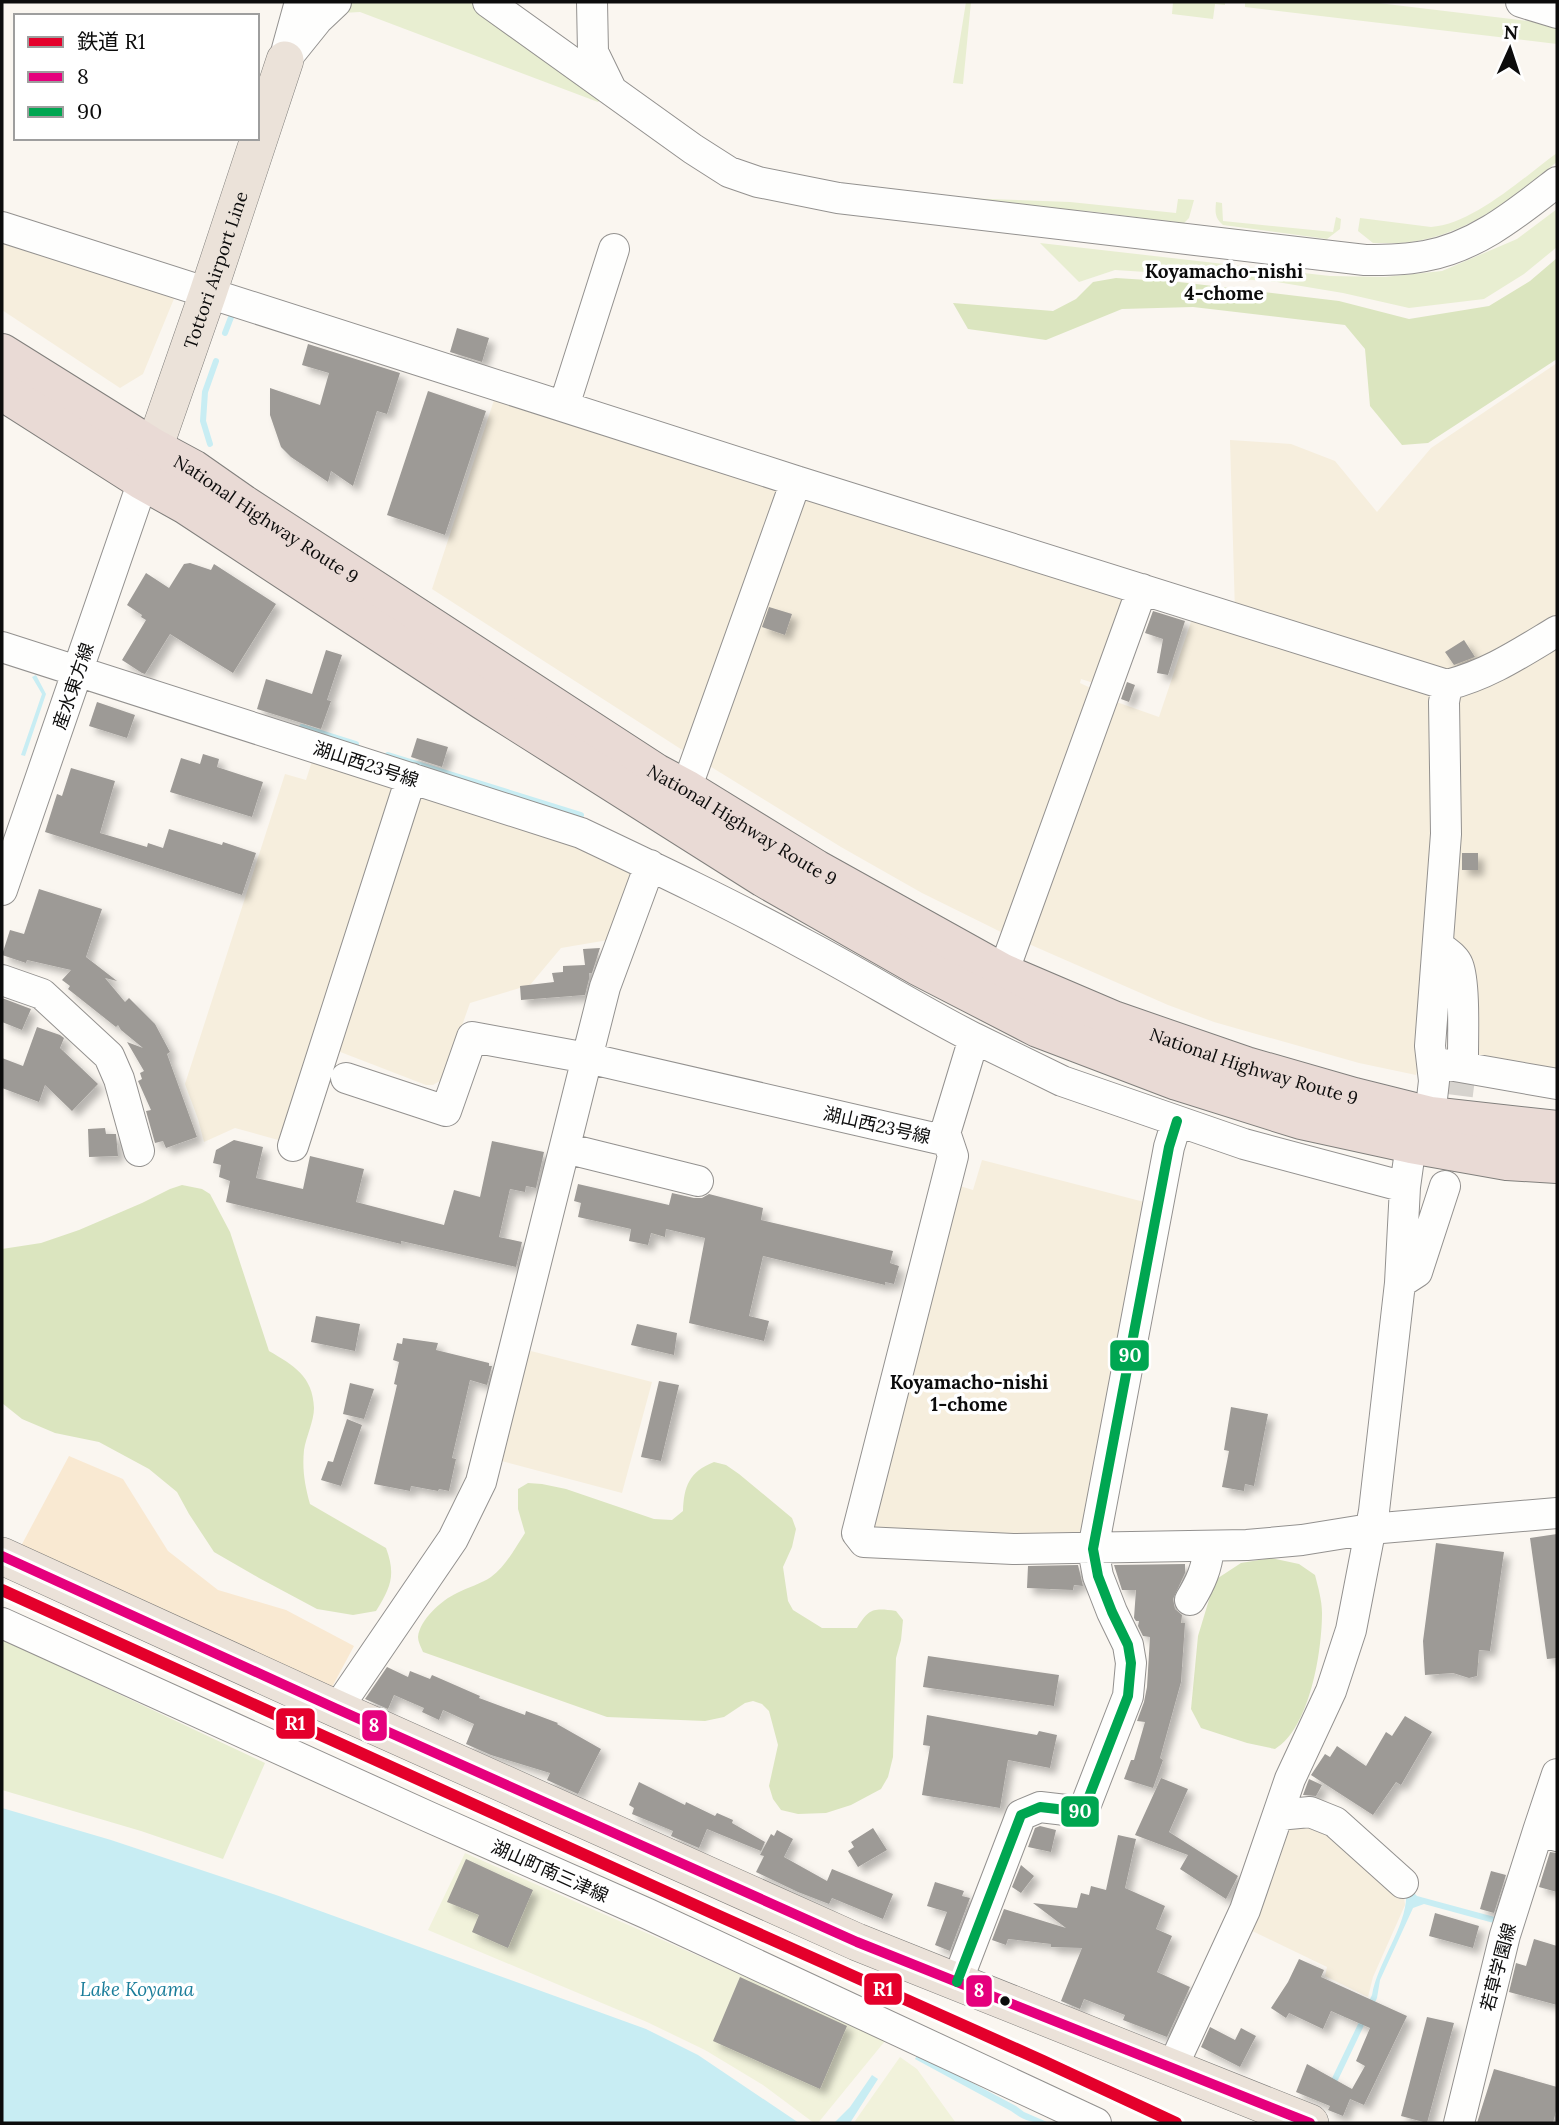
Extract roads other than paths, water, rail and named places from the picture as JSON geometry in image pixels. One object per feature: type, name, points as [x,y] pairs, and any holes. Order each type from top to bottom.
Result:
[{"type":"highway","name":"National Highway Route 9","points":[[2,353],[148,465],[186,505],[484,701],[764,878],[918,966],[1038,1028],[1177,1081],[1301,1120],[1420,1130],[1557,1130]]},
{"type":"highway","name":"National Highway Route 9","points":[[2,391],[148,465],[192,469],[656,774],[686,789],[816,869],[1003,973],[1113,1020],[1507,1161],[1557,1164]]},
{"type":"main road","name":"Tottori Airport Line","points":[[259,139],[285,60]]},
{"type":"main road","name":"Tottori Airport Line","points":[[148,465],[259,140]]},
{"type":"main road","points":[[2,1556],[857,1942],[1310,2123]]},
{"type":"street","points":[[285,60],[300,2]]},
{"type":"street","points":[[285,60],[318,19],[336,2]]},
{"type":"street","points":[[488,2],[729,172],[766,184],[838,198],[1347,260],[1399,260],[1450,250],[1479,237],[1506,221],[1557,182]]},
{"type":"street","points":[[592,2],[593,52],[612,91]]},
{"type":"street","points":[[1521,2],[1557,12]]},
{"type":"street","points":[[2,227],[796,481],[1447,685],[1467,680],[1501,664],[1557,631]]},
{"type":"street","points":[[564,406],[614,249]]},
{"type":"street","name":"産水東方線","points":[[2,890],[148,465]]},
{"type":"street","points":[[686,789],[796,481]]},
{"type":"street","points":[[1003,973],[1142,589]]},
{"type":"street","name":"湖山西23号線","points":[[2,647],[581,832],[807,945],[919,1010],[974,1038],[943,1140],[587,1058]]},
{"type":"street","points":[[1172,2068],[1245,1910],[1290,1779],[1331,1691],[1351,1630],[1370,1529],[1400,1283],[1405,1187],[1434,1081],[1430,1046],[1446,834],[1444,702],[1447,685]]},
{"type":"street","points":[[293,1146],[411,778]]},
{"type":"street","points":[[337,1709],[453,1539],[481,1482],[605,987],[650,865]]},
{"type":"street","points":[[1438,946],[1458,964],[1463,1055]]},
{"type":"street","points":[[2,980],[42,994],[109,1056],[119,1079],[139,1151]]},
{"type":"street","points":[[346,1078],[446,1111],[472,1037],[587,1058]]},
{"type":"street","points":[[974,1038],[1062,1081],[1177,1121],[1244,1144],[1405,1187]]},
{"type":"street","points":[[1432,1062],[1557,1084]]},
{"type":"street","points":[[957,1982],[1021,1815],[1040,1807],[1083,1812],[1128,1696],[1131,1663],[1128,1645],[1098,1576],[1093,1549],[1166,1160],[1177,1121]]},
{"type":"street","points":[[945,1132],[953,1156],[857,1533],[864,1542],[1013,1549],[1209,1547],[1302,1540],[1370,1529],[1557,1513]]},
{"type":"street","points":[[565,1148],[698,1181]]},
{"type":"street","points":[[1400,1283],[1417,1272],[1446,1186]]},
{"type":"street","points":[[1190,1600],[1203,1579],[1209,1547]]},
{"type":"street","name":"湖山町南三津線","points":[[2,1623],[648,1914],[1096,2123]]},
{"type":"street","name":"若草学園線","points":[[1459,2123],[1505,1935],[1548,1833],[1557,1774]]},
{"type":"street","points":[[1278,1815],[1310,1812],[1335,1822],[1403,1883]]},
{"type":"water","points":[[36,675],[46,694],[25,756],[21,755],[42,694],[32,677]]},
{"type":"water","name":"Lake Koyama","points":[[2,1808],[111,1840],[276,1895],[646,2029],[698,2055],[799,2123],[2,2123]]},
{"type":"water","points":[[1410,1889],[1417,1896],[1502,1919],[1501,1925],[1424,1904],[1413,1908],[1380,1980],[1377,1998],[1328,2101],[1322,2099],[1372,1995],[1403,1916],[1406,1892]]},
{"type":"water","points":[[918,2054],[1047,2122],[1031,2122],[1019,2117],[915,2059]]},
{"type":"water","points":[[872,2075],[878,2079],[850,2123],[834,2123],[850,2107]]},
{"type":"waterway","points":[[225,333],[233,312],[237,313]]},
{"type":"waterway","points":[[210,444],[203,421],[205,392],[216,361]]},
{"type":"waterway","points":[[302,727],[356,744]]},
{"type":"waterway","points":[[388,755],[581,815]]},
{"type":"tunnel","points":[[1452,1140],[1463,1055]]},
{"type":"rail line","name":"R1","points":[[2,1590],[1176,2123]]},
{"type":"district","name":"Koyamacho-nishi 4-chome","points":[[1224,282]]},
{"type":"district","name":"Koyamacho-nishi 1-chome","points":[[969,1393]]}]
